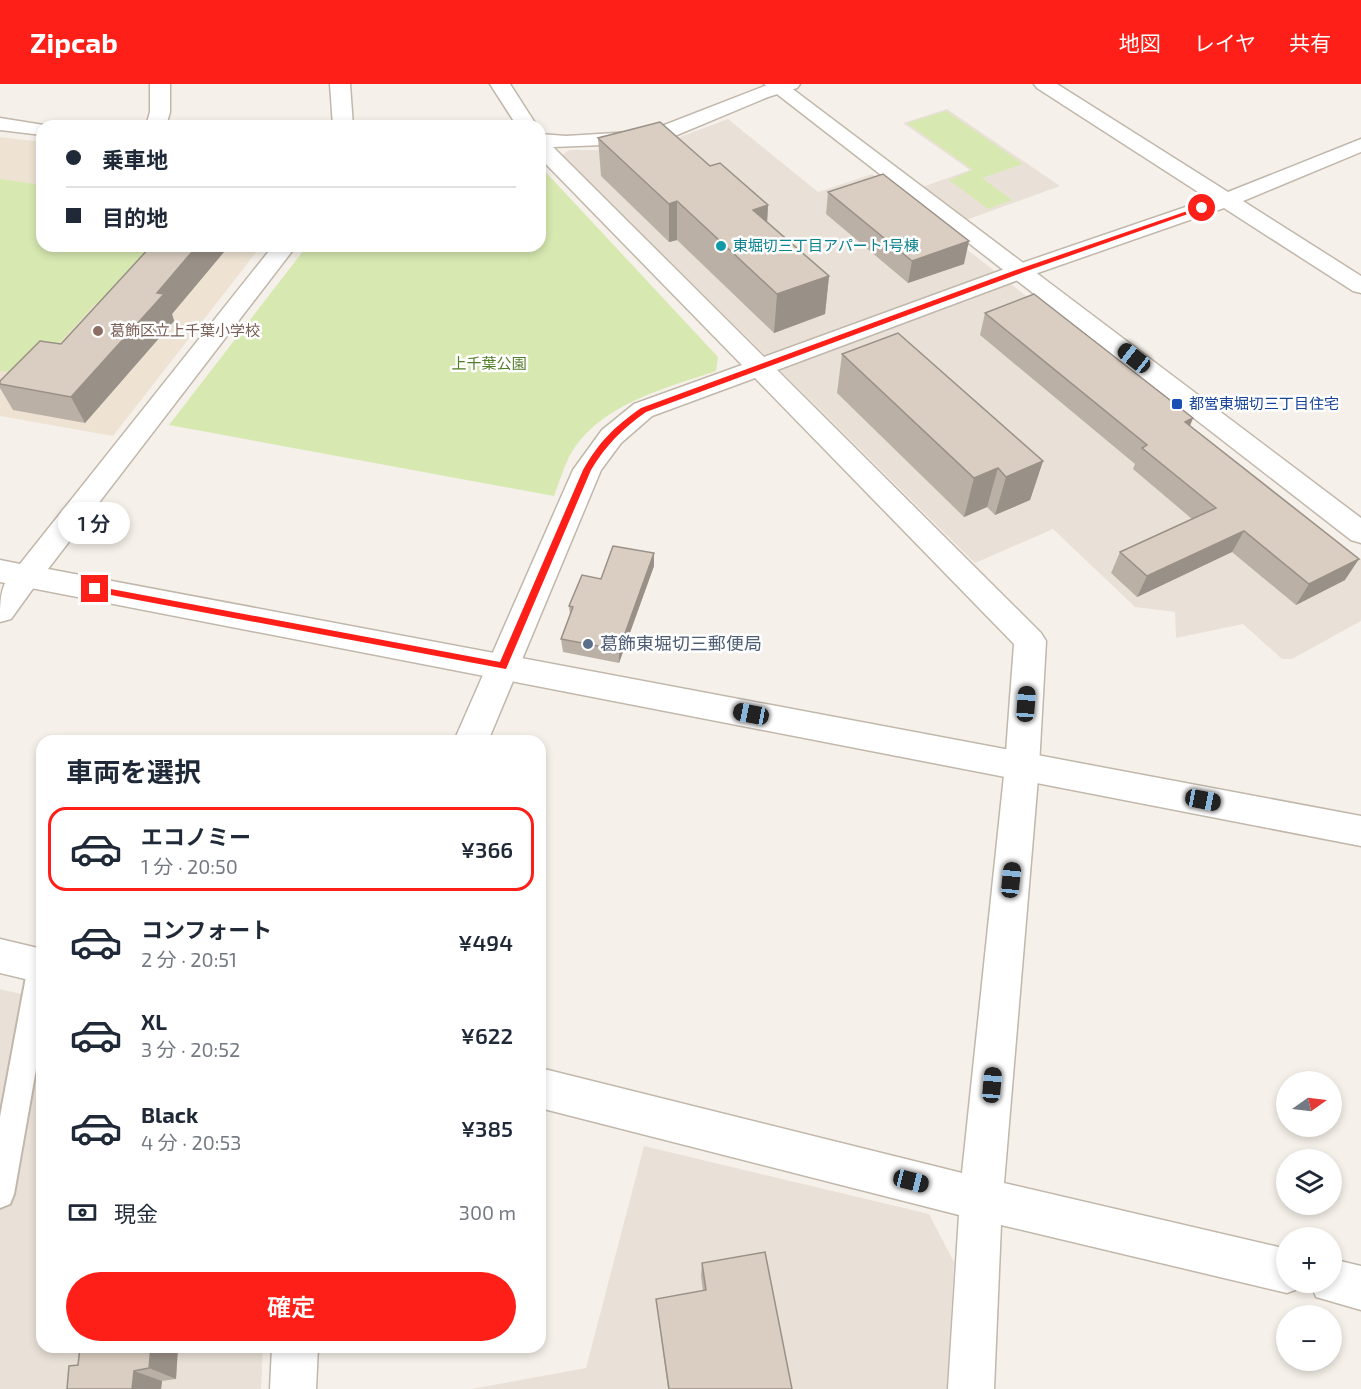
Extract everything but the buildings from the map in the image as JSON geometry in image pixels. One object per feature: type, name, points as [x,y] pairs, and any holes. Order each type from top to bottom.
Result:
[{"type":"street","points":[[157,120],[160,84]]},
{"type":"street","points":[[340,84],[343,120]]},
{"type":"street","points":[[500,84],[523,120]]},
{"type":"street","points":[[1044,84],[1224,201],[1361,286]]},
{"type":"street","points":[[546,140],[588,141],[651,137],[782,85],[1361,533]]},
{"type":"street","points":[[0,124],[36,128]]},
{"type":"street","points":[[474,735],[587,470],[602,445],[623,424],[643,410],[1021,271],[1224,201],[1361,145]]},
{"type":"street","points":[[546,153],[1030,641],[1022,766],[981,1199],[971,1389]]},
{"type":"street","points":[[0,611],[14,573],[280,252]]},
{"type":"street","points":[[14,573],[1361,831]]},
{"type":"street","points":[[0,956],[36,965]]},
{"type":"street","points":[[546,1090],[981,1199],[1276,1268]]},
{"type":"street","points":[[1342,1283],[1361,1288]]},
{"type":"street","points":[[293,1389],[294,1353]]},
{"type":"lane","points":[[0,1194],[36,994]]},
{"type":"shaded area","points":[[947,109],[1060,186],[941,229],[1361,559],[1361,621],[1292,659],[1282,659],[1243,624],[1176,638],[1175,612],[1135,607],[1053,529],[975,563],[562,155],[569,150],[629,150],[656,146],[728,119],[818,192],[872,174],[900,195],[970,170],[903,123]]},
{"type":"shaded area","name":"葛飾区立上千葉小学校","points":[[0,137],[36,141],[36,252],[256,252],[113,436],[0,416]]},
{"type":"shaded area","points":[[0,989],[36,998],[36,1353],[263,1353],[261,1389],[0,1389]]},
{"type":"shaded area","points":[[644,1146],[929,1214],[954,1262],[947,1389],[471,1389],[586,1368]]},
{"type":"green space","points":[[946,111],[1023,164],[982,178],[1012,200],[988,209],[949,180],[973,170],[907,123]]},
{"type":"green space","name":"上千葉公園","points":[[546,172],[718,357],[716,371],[654,392],[615,411],[597,424],[569,457],[554,496],[169,425],[302,252],[546,252]]},
{"type":"green space","points":[[0,179],[36,184],[36,252],[162,252],[120,298],[95,304],[31,375],[0,371]]},
{"type":"place","name":"東堀切三丁目アパート1号棟","points":[[721,246]]},
{"type":"place","name":"葛飾区立上千葉小学校","points":[[98,331]]},
{"type":"place","name":"都営東堀切三丁目住宅","points":[[1177,404]]},
{"type":"place","name":"葛飾東堀切三郵便局","points":[[588,644]]},
{"type":"route","points":[[95,589],[503,666],[587,470],[602,445],[623,424],[643,410],[1021,271],[1202,208]]}]
